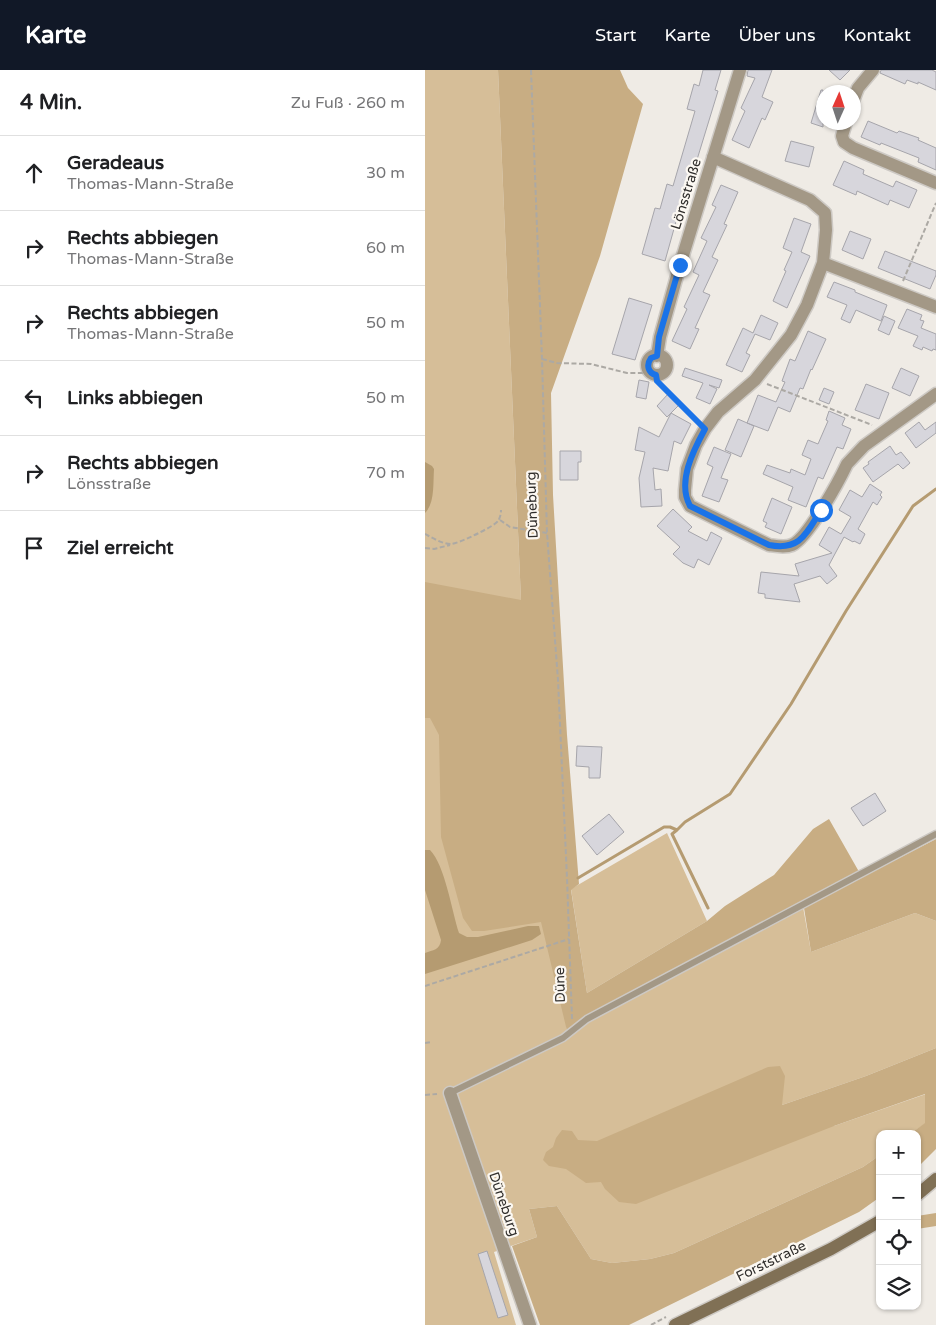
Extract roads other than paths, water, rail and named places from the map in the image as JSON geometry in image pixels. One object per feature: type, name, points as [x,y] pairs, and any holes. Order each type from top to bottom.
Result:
[{"type":"street","name":"Lönsstraße","points":[[653,373],[663,373],[667,365],[663,357],[657,356],[659,337],[740,70]]},
{"type":"street","points":[[860,85],[873,70]]},
{"type":"street","points":[[844,130],[842,136],[844,142],[853,148],[936,183]]},
{"type":"street","points":[[713,157],[810,200],[825,213],[826,230],[823,263],[807,305],[791,335],[755,380],[718,412],[696,445],[687,469],[685,482],[685,497],[690,506],[769,545],[780,547],[792,545],[802,538],[811,526],[854,455],[885,430],[936,394]]},
{"type":"street","points":[[823,263],[936,308]]},
{"type":"street","name":"Düneburg","points":[[450,1093],[530,1325]]},
{"type":"street","points":[[921,1192],[936,1179]]},
{"type":"street","name":"Forststraße","points":[[675,1325],[831,1249],[876,1223]]},
{"type":"lane","points":[[450,1093],[563,1038],[587,1019],[936,834]]},
{"type":"waterway","points":[[578,878],[664,827],[677,830],[685,822],[730,794],[791,704],[846,611],[913,506],[936,489]]},
{"type":"waterway","points":[[677,830],[672,834],[708,908]]}]
